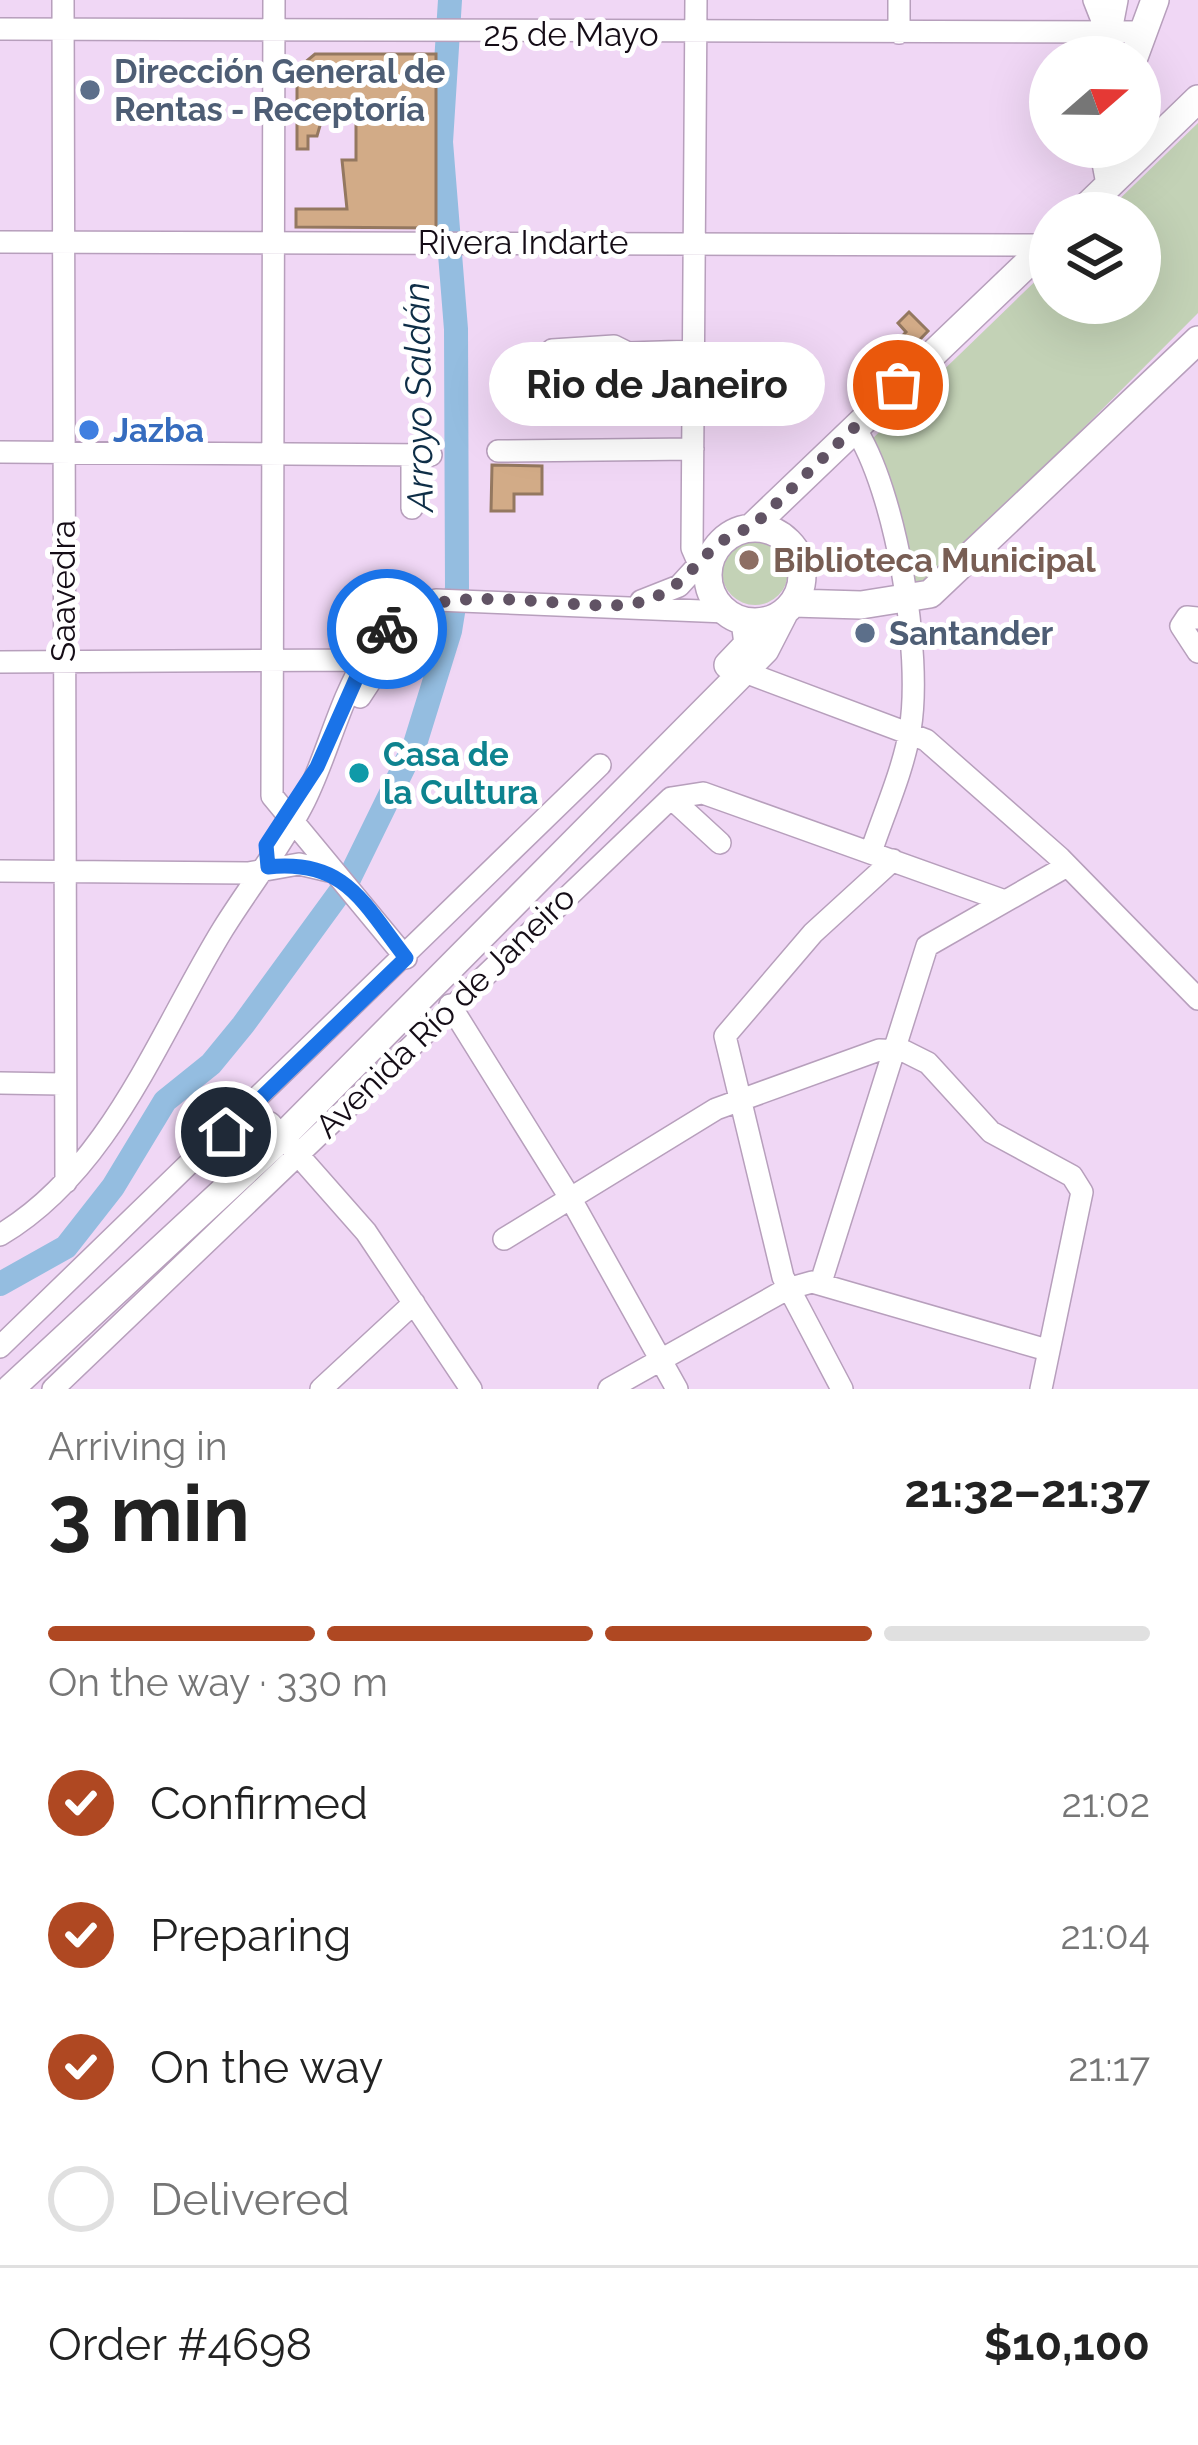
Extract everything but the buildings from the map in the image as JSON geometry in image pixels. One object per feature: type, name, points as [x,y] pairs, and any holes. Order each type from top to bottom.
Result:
[{"type":"main road","points":[[1107,36],[1114,0]]},
{"type":"main road","points":[[1141,36],[1155,0]]},
{"type":"main road","points":[[1161,130],[1198,99]]},
{"type":"main road","points":[[1097,192],[1116,168]]},
{"type":"main road","points":[[751,528],[1029,261]]},
{"type":"main road","points":[[735,616],[907,601],[940,586],[1198,340]]},
{"type":"main road","points":[[0,1376],[283,1139],[745,649],[749,636],[706,568],[737,531],[766,529],[792,546],[802,571],[766,650],[283,1139],[10,1389]]},
{"type":"street","name":"Saavedra","points":[[63,0],[62,1084],[66,1182]]},
{"type":"street","points":[[274,0],[272,664],[284,809],[329,871],[354,891],[406,958]]},
{"type":"street","points":[[623,605],[666,593],[706,568],[692,548],[696,0]]},
{"type":"street","points":[[898,33],[899,0]]},
{"type":"street","points":[[1094,0],[1103,36]]},
{"type":"street","name":"25 de Mayo","points":[[0,29],[898,33],[1029,41]]},
{"type":"street","name":"Rivera Indarte","points":[[0,242],[1029,243]]},
{"type":"street","points":[[552,350],[588,345],[614,346],[628,353],[694,351]]},
{"type":"street","points":[[854,427],[868,447],[907,579],[910,730],[871,852]]},
{"type":"street","points":[[498,451],[693,449]]},
{"type":"street","points":[[0,452],[421,454],[412,508]]},
{"type":"street","points":[[0,1235],[66,1182],[106,1129],[266,863],[284,809],[317,767],[364,661],[395,620],[430,602],[473,601],[623,605],[735,616]]},
{"type":"street","points":[[335,728],[347,720],[395,640],[430,602]]},
{"type":"street","points":[[1198,618],[1187,617],[1181,626],[1198,652]]},
{"type":"street","points":[[0,662],[364,661]]},
{"type":"street","points":[[742,670],[910,730],[1067,866],[1198,996]]},
{"type":"street","name":"Avenida Río de Janeiro","points":[[0,1347],[600,765]]},
{"type":"street","points":[[679,796],[704,793],[1002,900]]},
{"type":"street","points":[[679,796],[720,843]]},
{"type":"street","name":"Avenida Río de Janeiro","points":[[53,1389],[283,1139],[450,1004],[679,796]]},
{"type":"street","points":[[266,863],[308,839]]},
{"type":"street","points":[[842,1389],[788,1289],[726,1045],[728,1029],[813,932],[893,860]]},
{"type":"street","points":[[0,872],[266,863],[329,871]]},
{"type":"street","points":[[821,1282],[891,1049],[931,941],[1067,866]]},
{"type":"street","points":[[450,1004],[572,1201],[677,1389]]},
{"type":"street","points":[[504,1239],[740,1098],[869,1052],[891,1049],[928,1063],[991,1132],[1079,1184],[1084,1203],[1041,1389]]},
{"type":"street","points":[[0,1083],[62,1084]]},
{"type":"street","points":[[283,1139],[366,1232],[471,1389]]},
{"type":"street","points":[[609,1389],[788,1289],[821,1282],[1047,1350]]},
{"type":"street","points":[[322,1389],[415,1304]]},
{"type":"green space","points":[[1198,123],[1198,313],[964,548],[930,578],[912,585],[869,442],[1029,287],[1029,324],[1161,324],[1161,192],[1127,192],[1152,168],[1161,168],[1161,159]]},
{"type":"green space","points":[[755,539],[778,549],[788,572],[778,595],[755,605],[732,595],[722,572],[732,549]]},
{"type":"waterway","name":"Arroyo Saldán","points":[[0,1284],[66,1247],[113,1187],[165,1101],[211,1064],[243,1025],[348,881],[415,744],[450,631],[457,588],[456,329],[441,142],[450,0]]},
{"type":"way so far","points":[[387,629],[404,614],[436,600],[623,605],[666,593],[690,577],[724,538],[751,528],[898,385]]},
{"type":"place","name":"Dirección General de Rentas - Receptoría","points":[[90,90]]},
{"type":"place","name":"Rio de Janeiro","points":[[898,385]]},
{"type":"place","name":"Jazba","points":[[89,430]]},
{"type":"place","name":"Biblioteca Municipal","points":[[749,560]]},
{"type":"place","name":"Santander","points":[[865,633]]},
{"type":"place","name":"Casa de la Cultura","points":[[359,773]]},
{"type":"route","points":[[226,1132],[406,958],[354,891],[329,871],[312,865],[268,867],[266,845],[304,779],[317,767],[364,661],[387,629]]}]
